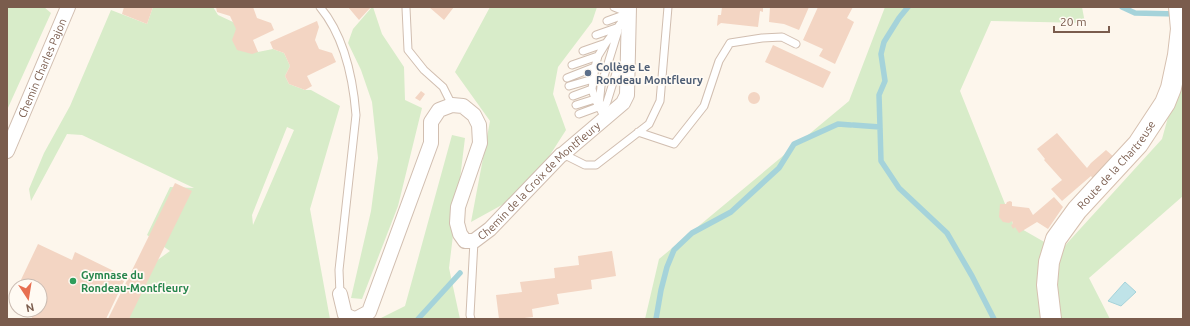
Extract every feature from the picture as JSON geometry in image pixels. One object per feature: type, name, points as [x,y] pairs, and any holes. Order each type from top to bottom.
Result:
[{"type":"main road","name":"Route de la Chartreuse","points":[[1051,319],[1047,285],[1048,262],[1056,239],[1077,210],[1138,144],[1165,103],[1173,82],[1178,54],[1181,29],[1179,7]]},
{"type":"street","name":"Chemin Charles Pajon","points":[[7,151],[68,7]]},
{"type":"street","name":"Chemin de la Croix de Montfleury","points":[[452,105],[463,106],[474,115],[479,125],[480,143],[458,207],[460,234],[465,241],[474,241],[490,229],[602,112],[623,103],[627,95],[629,10]]},
{"type":"street","points":[[340,294],[345,315],[355,319],[369,312],[431,142],[431,122],[439,110],[452,105]]},
{"type":"lane","points":[[320,7],[336,31],[347,61],[354,95],[356,115],[339,270],[340,294]]},
{"type":"lane","points":[[614,7],[629,10]]},
{"type":"lane","points":[[563,154],[585,165],[596,165],[648,124],[660,101],[668,7]]},
{"type":"lane","points":[[406,8],[408,50],[424,70],[443,87],[452,105]]},
{"type":"lane","points":[[607,21],[629,10]]},
{"type":"lane","points":[[602,112],[595,99],[592,89],[598,56],[619,27],[629,10]]},
{"type":"lane","points":[[596,35],[619,27]]},
{"type":"lane","points":[[602,112],[601,86],[619,27]]},
{"type":"lane","points":[[638,132],[674,144],[704,106],[719,61],[730,43],[762,38],[782,37],[796,44]]},
{"type":"lane","points":[[583,50],[606,43]]},
{"type":"lane","points":[[572,65],[598,56]]},
{"type":"lane","points":[[567,78],[595,68]]},
{"type":"lane","points":[[569,86],[593,79]]},
{"type":"lane","points":[[573,96],[592,89]]},
{"type":"lane","points":[[576,105],[595,99]]},
{"type":"lane","points":[[579,114],[602,112]]},
{"type":"lane","points":[[471,319],[474,241]]},
{"type":"green space","points":[[7,7],[44,7],[51,13],[7,110]]},
{"type":"green space","points":[[153,7],[213,7],[218,15],[233,22],[258,52],[273,49],[284,53],[290,66],[285,76],[289,84],[305,90],[311,90],[340,106],[310,209],[330,319],[123,319],[152,264],[170,251],[147,235],[170,187],[194,188],[82,135],[67,134],[31,201],[29,189],[44,153],[70,106],[111,10],[147,24]],"holes":[[[287,127],[294,130],[253,225],[252,215]]]},
{"type":"green space","points":[[372,7],[382,34],[404,67],[405,100],[422,108],[398,206],[362,299],[351,298],[371,211],[378,158],[372,102],[361,70],[348,43],[353,29]]},
{"type":"green space","points":[[490,7],[597,7],[592,22],[558,67],[553,94],[566,130],[527,191],[471,222],[490,121],[455,72]]},
{"type":"green space","points":[[885,7],[1082,7],[1085,23],[991,21],[960,91],[1013,224],[1060,251],[1162,139],[1183,63],[1183,196],[1089,278],[1110,319],[645,319],[659,259],[849,101]]},
{"type":"green space","points":[[452,135],[465,138],[449,268],[460,319],[379,319],[405,306]]},
{"type":"water","points":[[1125,282],[1136,292],[1121,306],[1108,301]]},
{"type":"building","points":[[124,7],[153,7],[147,24],[122,14]]},
{"type":"building","points":[[216,7],[253,7],[257,18],[271,23],[274,30],[253,40],[258,52],[252,54],[237,50],[232,40],[236,29],[230,16],[217,12]]},
{"type":"building","points":[[348,7],[371,7],[359,20]]},
{"type":"building","points":[[429,7],[454,7],[444,20]]},
{"type":"building","points":[[722,7],[763,7],[763,12],[760,11],[758,27],[721,23],[717,26],[718,15],[721,15]]},
{"type":"building","points":[[770,7],[809,7],[799,30],[784,24],[769,22]]},
{"type":"building","points":[[818,7],[853,7],[847,18],[854,22],[835,64],[819,56],[823,49],[803,40]]},
{"type":"building","points":[[317,21],[319,27],[315,40],[319,49],[332,53],[336,62],[307,76],[312,86],[305,90],[289,84],[285,76],[290,66],[284,53],[273,49],[270,42]]},
{"type":"building","points":[[773,45],[831,72],[823,88],[765,62]]},
{"type":"building","points":[[421,91],[425,94],[420,101],[415,98]]},
{"type":"building","points":[[754,92],[758,94],[760,98],[758,102],[754,104],[750,102],[748,98],[750,94]]},
{"type":"building","points":[[1057,133],[1087,168],[1106,150],[1114,157],[1094,180],[1091,176],[1062,201],[1051,189],[1062,180],[1044,160],[1045,159],[1037,149]]},
{"type":"building","points":[[175,183],[192,191],[129,319],[108,319]]},
{"type":"building","points":[[1054,197],[1063,207],[1048,229],[1037,222],[1019,233],[1015,227],[1013,229],[1011,225],[1013,224],[1012,221],[1009,223],[1003,222],[999,217],[1000,204],[1006,204],[1010,201],[1012,202],[1012,206],[1029,208],[1033,215]]},
{"type":"building","name":"Gymnase du Rondeau-Montfleury","points":[[38,244],[72,260],[75,252],[126,277],[106,319],[31,319],[48,318],[48,278],[22,278]]},
{"type":"building","points":[[612,251],[616,276],[591,280],[592,289],[557,294],[559,304],[532,309],[533,317],[499,319],[496,295],[522,292],[520,282],[555,278],[554,268],[579,265],[578,256]]},
{"type":"waterway","points":[[853,125],[880,127],[879,95],[885,81],[881,54],[884,42],[899,18],[908,7]]},
{"type":"waterway","points":[[1122,7],[1135,13],[1177,14]]},
{"type":"waterway","points":[[656,319],[661,290],[667,267],[674,250],[692,233],[731,212],[779,168],[794,144],[838,124],[851,125]]},
{"type":"waterway","points":[[880,127],[881,161],[899,188],[947,233],[972,276],[994,319]]},
{"type":"waterway","points":[[418,319],[460,273]]},
{"type":"place","name":"Collège Le Rondeau Montfleury","points":[[588,73]]},
{"type":"place","name":"Gymnase du Rondeau-Montfleury","points":[[73,281]]}]
